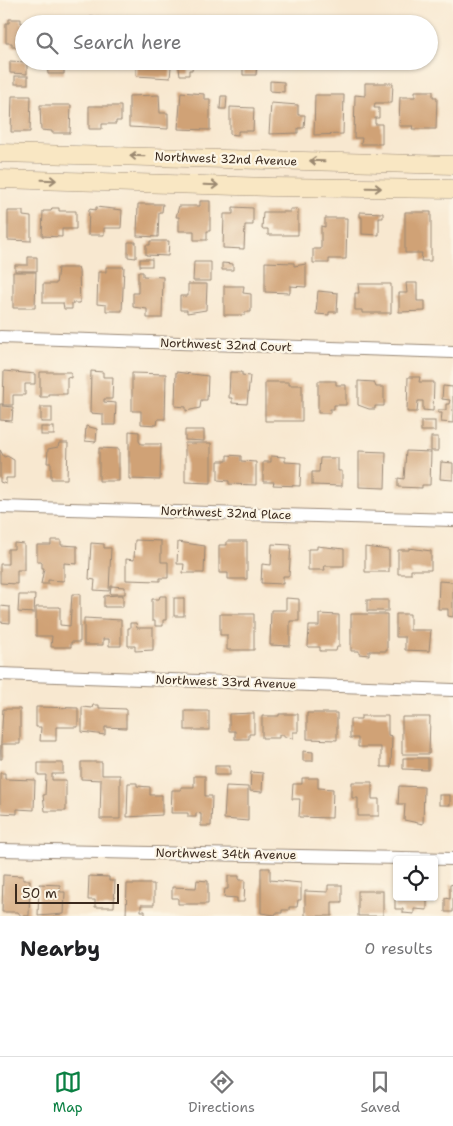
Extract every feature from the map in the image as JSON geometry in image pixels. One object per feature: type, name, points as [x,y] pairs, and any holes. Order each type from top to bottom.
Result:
[{"type":"main road","name":"Northwest 32nd Avenue","points":[[0,153],[453,165]]},
{"type":"main road","name":"Northwest 32nd Avenue","points":[[0,178],[271,187],[453,189]]},
{"type":"street","name":"Northwest 32nd Court","points":[[0,337],[453,352]]},
{"type":"street","name":"Northwest 32nd Place","points":[[0,507],[453,520]]},
{"type":"street","name":"Northwest 33rd Avenue","points":[[0,674],[453,690]]},
{"type":"street","name":"Northwest 34th Avenue","points":[[0,850],[453,858]]},
{"type":"building","points":[[9,19],[15,19],[15,47],[12,47],[12,43],[6,43],[6,23],[9,23]]},
{"type":"building","points":[[10,61],[15,61],[15,70],[27,70],[27,74],[10,73]]},
{"type":"building","points":[[48,70],[64,70],[64,74],[48,74]]},
{"type":"building","points":[[136,70],[171,70],[170,78],[136,76]]},
{"type":"building","points":[[179,70],[189,70],[189,75],[180,75]]},
{"type":"building","points":[[243,70],[256,70],[256,75],[243,75]]},
{"type":"building","points":[[15,76],[28,76],[28,84],[15,84]]},
{"type":"building","points":[[270,81],[284,82],[284,92],[270,91]]},
{"type":"building","points":[[365,83],[393,83],[392,103],[375,103],[374,108],[379,108],[379,118],[375,118],[375,124],[382,124],[382,144],[361,144],[362,138],[354,138],[355,95],[365,96]]},
{"type":"building","points":[[415,91],[433,91],[433,97],[437,97],[436,129],[412,129],[413,126],[399,126],[400,97],[415,97]]},
{"type":"building","points":[[181,92],[204,94],[204,99],[210,99],[210,130],[178,129]]},
{"type":"building","points":[[159,95],[160,113],[168,113],[168,129],[129,127],[129,96]]},
{"type":"building","points":[[315,95],[344,95],[343,134],[314,135]]},
{"type":"building","points":[[12,96],[31,96],[30,132],[11,132]]},
{"type":"building","points":[[221,96],[227,96],[226,109],[220,109]]},
{"type":"building","points":[[271,103],[298,105],[298,115],[305,115],[304,128],[298,128],[298,133],[269,134]]},
{"type":"building","points":[[40,105],[71,105],[70,133],[52,133],[52,131],[41,130]]},
{"type":"building","points":[[89,106],[121,106],[121,121],[116,121],[116,124],[102,124],[102,129],[89,129]]},
{"type":"building","points":[[230,107],[254,108],[253,131],[238,131],[238,135],[230,134]]},
{"type":"building","points":[[200,201],[210,201],[210,231],[207,231],[207,240],[194,240],[194,231],[179,231],[179,217],[176,217],[179,206],[200,206]]},
{"type":"building","points":[[138,204],[163,204],[162,212],[159,212],[158,237],[137,236]]},
{"type":"building","points":[[96,207],[122,210],[121,228],[104,228],[104,235],[88,235],[89,209],[96,210]]},
{"type":"building","points":[[233,207],[253,208],[253,225],[245,225],[244,249],[223,248],[224,214],[233,214]]},
{"type":"building","points":[[52,208],[59,208],[59,211],[76,211],[76,229],[62,229],[62,237],[42,236],[43,211],[51,211]]},
{"type":"building","points":[[290,209],[298,209],[298,235],[268,235],[268,229],[262,229],[263,212],[290,212]]},
{"type":"building","points":[[8,211],[23,211],[23,216],[31,217],[31,241],[8,240]]},
{"type":"building","points":[[360,212],[383,213],[383,218],[379,218],[379,235],[362,234],[362,217],[360,217]]},
{"type":"building","points":[[405,212],[431,212],[431,261],[421,261],[422,253],[405,253]]},
{"type":"building","points":[[325,218],[347,218],[346,259],[329,259],[329,263],[313,263],[313,249],[321,249],[321,226],[325,227]]},
{"type":"building","points":[[150,241],[169,241],[168,256],[146,255],[146,245],[150,245]]},
{"type":"building","points":[[128,242],[136,242],[136,258],[128,257]]},
{"type":"building","points":[[28,257],[37,257],[37,271],[15,271],[15,265],[28,265]]},
{"type":"building","points":[[140,259],[152,259],[152,266],[140,266]]},
{"type":"building","points":[[194,262],[211,262],[211,281],[193,281]]},
{"type":"building","points":[[265,262],[294,263],[294,266],[306,264],[306,287],[290,286],[290,293],[265,292]]},
{"type":"building","points":[[222,263],[233,264],[233,270],[222,270]]},
{"type":"building","points":[[106,267],[124,267],[122,311],[106,311],[106,305],[97,304],[98,272],[106,272]]},
{"type":"building","points":[[58,268],[78,268],[80,303],[72,303],[72,309],[64,309],[63,303],[43,303],[43,284],[56,284]]},
{"type":"building","points":[[13,272],[36,272],[35,308],[13,308]]},
{"type":"building","points":[[138,272],[143,272],[143,276],[163,277],[162,318],[147,318],[147,309],[133,307],[133,293],[138,293]]},
{"type":"building","points":[[406,283],[417,283],[417,301],[425,301],[425,311],[399,312],[399,293],[407,293]]},
{"type":"building","points":[[188,284],[207,284],[206,310],[187,313],[187,310],[180,310],[180,296],[188,296]]},
{"type":"building","points":[[358,284],[391,284],[391,313],[362,313],[362,310],[355,310],[355,293],[359,293]]},
{"type":"building","points":[[224,286],[244,286],[243,293],[251,294],[251,312],[245,312],[245,315],[224,315]]},
{"type":"building","points":[[318,291],[338,293],[337,312],[329,312],[329,315],[316,314]]},
{"type":"building","points":[[4,371],[35,374],[35,384],[25,384],[25,395],[13,395],[13,405],[3,405]]},
{"type":"building","points":[[91,371],[103,372],[103,377],[113,377],[112,399],[104,399],[104,402],[116,403],[115,425],[103,425],[103,414],[90,413]]},
{"type":"building","points":[[40,372],[71,372],[71,378],[67,377],[67,394],[48,394],[48,397],[40,397]]},
{"type":"building","points":[[176,372],[208,376],[207,400],[201,400],[200,408],[186,411],[186,407],[175,406]]},
{"type":"building","points":[[230,372],[242,372],[242,375],[250,376],[247,404],[232,403],[232,398],[229,398]]},
{"type":"building","points":[[132,373],[166,374],[165,419],[158,419],[157,425],[141,424],[141,411],[132,411]]},
{"type":"building","points":[[408,377],[420,377],[419,382],[434,382],[433,411],[423,410],[423,401],[418,401],[417,412],[407,412]]},
{"type":"building","points":[[318,381],[336,381],[336,385],[346,385],[346,405],[334,405],[334,409],[330,409],[330,413],[318,413]]},
{"type":"building","points":[[358,381],[374,382],[376,387],[384,387],[384,406],[375,406],[375,409],[369,409],[358,405]]},
{"type":"building","points":[[265,382],[289,382],[289,385],[302,385],[302,421],[265,421]]},
{"type":"building","points":[[443,386],[453,387],[453,423],[441,422],[442,413],[438,413],[438,410],[446,410],[446,404],[449,404],[450,400],[442,399]]},
{"type":"building","points":[[0,404],[13,407],[12,421],[0,420]]},
{"type":"building","points":[[41,407],[52,407],[52,422],[41,422]]},
{"type":"building","points":[[421,421],[435,421],[435,431],[421,431]]},
{"type":"building","points":[[86,426],[97,429],[96,442],[85,441]]},
{"type":"building","points":[[41,427],[54,427],[54,435],[41,435]]},
{"type":"building","points":[[185,430],[204,430],[204,441],[185,440]]},
{"type":"building","points":[[129,431],[139,432],[141,444],[161,444],[160,480],[129,479]]},
{"type":"building","points":[[431,437],[438,437],[438,451],[431,451]]},
{"type":"building","points":[[59,443],[68,443],[67,479],[51,479],[51,463],[47,463],[48,449],[58,447]]},
{"type":"building","points":[[185,443],[211,443],[211,483],[185,482]]},
{"type":"building","points":[[99,448],[119,449],[119,481],[99,481]]},
{"type":"building","points":[[0,450],[4,457],[7,456],[14,460],[14,478],[6,478],[6,484],[0,482]]},
{"type":"building","points":[[359,451],[386,452],[385,488],[359,487]]},
{"type":"building","points":[[406,451],[431,452],[430,485],[422,485],[422,488],[398,487],[398,478],[404,479]]},
{"type":"building","points":[[227,455],[241,456],[241,461],[256,462],[256,485],[229,484],[229,481],[218,480],[218,461],[227,461]]},
{"type":"building","points":[[271,456],[285,457],[285,462],[301,463],[300,486],[273,485],[274,482],[263,482],[263,462],[271,462]]},
{"type":"building","points":[[320,458],[338,458],[338,471],[342,471],[342,486],[312,485],[312,472],[319,472]]},
{"type":"building","points":[[441,462],[453,463],[453,480],[440,479]]},
{"type":"building","points":[[51,540],[61,540],[61,545],[77,546],[77,564],[64,563],[64,581],[48,580],[48,584],[41,584],[44,568],[42,568],[42,562],[37,562],[37,545],[51,545]]},
{"type":"building","points":[[135,540],[161,541],[161,562],[168,562],[168,578],[160,578],[160,581],[126,580],[126,559],[134,560]]},
{"type":"building","points":[[227,541],[247,541],[247,579],[228,579],[228,573],[219,573],[219,545],[227,545]]},
{"type":"building","points":[[178,542],[205,546],[204,573],[183,573],[184,564],[177,564]]},
{"type":"building","points":[[14,543],[24,544],[24,570],[17,570],[17,584],[0,583],[0,564],[8,564],[8,549],[14,549]]},
{"type":"building","points":[[91,543],[104,544],[104,548],[111,548],[109,591],[94,590],[95,580],[89,579]]},
{"type":"building","points":[[272,544],[291,545],[289,576],[283,576],[283,584],[261,583],[262,564],[271,565]]},
{"type":"building","points":[[317,546],[344,549],[344,566],[324,566],[325,570],[308,570],[308,549],[317,549]]},
{"type":"building","points":[[365,547],[389,550],[389,572],[365,572]]},
{"type":"building","points":[[409,548],[431,551],[431,570],[411,570],[411,574],[398,574],[398,550],[409,550]]},
{"type":"building","points":[[439,581],[453,582],[453,617],[448,616],[448,609],[438,609]]},
{"type":"building","points":[[111,586],[125,587],[125,594],[110,594]]},
{"type":"building","points":[[72,594],[80,594],[80,642],[71,642],[71,647],[51,647],[52,636],[36,636],[36,607],[60,607],[60,625],[70,626]]},
{"type":"building","points":[[19,595],[35,595],[34,613],[18,612]]},
{"type":"building","points":[[123,595],[123,607],[104,607],[104,596]]},
{"type":"building","points":[[160,596],[166,596],[166,620],[163,620],[163,626],[155,626],[155,621],[152,621],[152,599],[159,599]]},
{"type":"building","points":[[174,598],[184,598],[184,616],[174,616]]},
{"type":"building","points":[[286,598],[299,599],[299,621],[290,621],[290,646],[270,645],[271,610],[286,610]]},
{"type":"building","points":[[367,600],[388,600],[388,611],[367,611]]},
{"type":"building","points":[[0,606],[10,607],[10,623],[0,622]]},
{"type":"building","points":[[220,614],[254,614],[254,650],[227,650],[227,635],[220,635]]},
{"type":"building","points":[[319,614],[339,615],[339,647],[337,647],[336,651],[320,651],[320,647],[308,647],[309,626],[319,626]]},
{"type":"building","points":[[351,614],[387,614],[387,651],[369,651],[369,655],[359,654],[359,651],[351,651]]},
{"type":"building","points":[[396,614],[410,614],[410,630],[431,630],[429,651],[405,650],[405,637],[396,637]]},
{"type":"building","points":[[84,618],[121,620],[121,646],[109,646],[109,639],[103,639],[103,645],[84,645]]},
{"type":"building","points":[[130,623],[136,623],[137,628],[153,628],[153,650],[135,651],[135,646],[128,646],[128,628],[130,628]]},
{"type":"building","points":[[93,705],[99,705],[99,708],[126,709],[126,728],[105,727],[105,735],[82,732],[82,707],[92,708]]},
{"type":"building","points":[[36,707],[78,708],[78,727],[56,727],[56,741],[40,741],[41,727],[36,727]]},
{"type":"building","points":[[3,709],[20,709],[20,744],[2,744],[2,759],[0,759]]},
{"type":"building","points":[[185,711],[209,711],[209,730],[185,730]]},
{"type":"building","points":[[254,713],[254,734],[249,734],[249,739],[235,739],[235,731],[229,731],[229,714]]},
{"type":"building","points":[[307,713],[337,713],[337,740],[307,739]]},
{"type":"building","points":[[279,714],[298,714],[298,732],[293,732],[293,738],[279,735],[279,738],[262,738],[262,716],[279,716]]},
{"type":"building","points":[[361,716],[388,716],[388,735],[392,736],[391,767],[381,767],[381,747],[358,747],[358,738],[350,738],[350,719],[361,719]]},
{"type":"building","points":[[402,717],[430,717],[429,754],[402,754]]},
{"type":"building","points":[[303,751],[313,752],[313,761],[303,761]]},
{"type":"building","points":[[403,758],[428,758],[428,770],[403,769]]},
{"type":"building","points":[[81,762],[102,762],[102,775],[120,775],[120,819],[100,819],[101,780],[81,779]]},
{"type":"building","points":[[38,763],[63,763],[63,774],[52,774],[52,780],[66,780],[66,811],[45,811],[43,795],[45,795],[46,775],[38,775]]},
{"type":"building","points":[[215,766],[230,766],[230,775],[215,775]]},
{"type":"building","points":[[251,772],[263,773],[262,792],[250,791]]},
{"type":"building","points":[[0,773],[5,773],[5,779],[35,780],[34,810],[17,809],[17,814],[0,813]]},
{"type":"building","points":[[194,776],[205,776],[205,796],[212,796],[211,826],[201,826],[201,814],[196,813],[196,817],[188,817],[188,813],[171,813],[172,790],[181,790],[181,787],[194,787]]},
{"type":"building","points":[[302,778],[318,778],[318,788],[333,789],[332,818],[299,817],[300,799],[292,799],[293,784],[302,784]]},
{"type":"building","points":[[352,782],[372,782],[372,799],[379,799],[379,816],[358,816],[358,798],[352,798]]},
{"type":"building","points":[[128,783],[137,783],[137,786],[150,787],[150,795],[162,795],[162,815],[127,817]]},
{"type":"building","points":[[226,786],[248,787],[248,821],[224,819]]},
{"type":"building","points":[[399,786],[424,787],[423,824],[404,820],[405,804],[398,804]]},
{"type":"building","points":[[439,795],[450,795],[450,805],[439,805]]},
{"type":"building","points":[[261,868],[270,868],[270,880],[301,883],[301,900],[298,900],[297,907],[289,907],[289,910],[282,910],[282,913],[276,913],[275,915],[261,913]]},
{"type":"building","points":[[3,875],[23,876],[23,880],[30,880],[29,916],[21,916],[18,912],[2,912]]},
{"type":"building","points":[[89,876],[109,877],[109,881],[115,881],[114,907],[95,907],[95,900],[88,900]]},
{"type":"building","points":[[228,876],[239,876],[239,880],[245,880],[244,902],[237,902],[237,898],[224,897],[225,889],[228,889]]},
{"type":"building","points":[[197,880],[208,881],[208,904],[178,904],[178,898],[172,898],[172,887],[196,888]]},
{"type":"building","points":[[39,884],[60,885],[60,892],[65,892],[64,914],[38,916]]},
{"type":"building","points":[[127,884],[154,884],[154,905],[141,905],[141,911],[145,911],[145,916],[126,916]]},
{"type":"building","points":[[453,884],[453,912],[445,912],[445,898],[450,899],[450,885]]},
{"type":"building","points":[[328,885],[342,885],[342,902],[332,902],[332,916],[305,916],[305,891],[328,892]]},
{"type":"building","points":[[358,891],[383,891],[383,916],[358,916]]},
{"type":"building","points":[[395,901],[427,901],[427,910],[414,909],[414,914],[403,913],[403,909],[395,909]]}]
